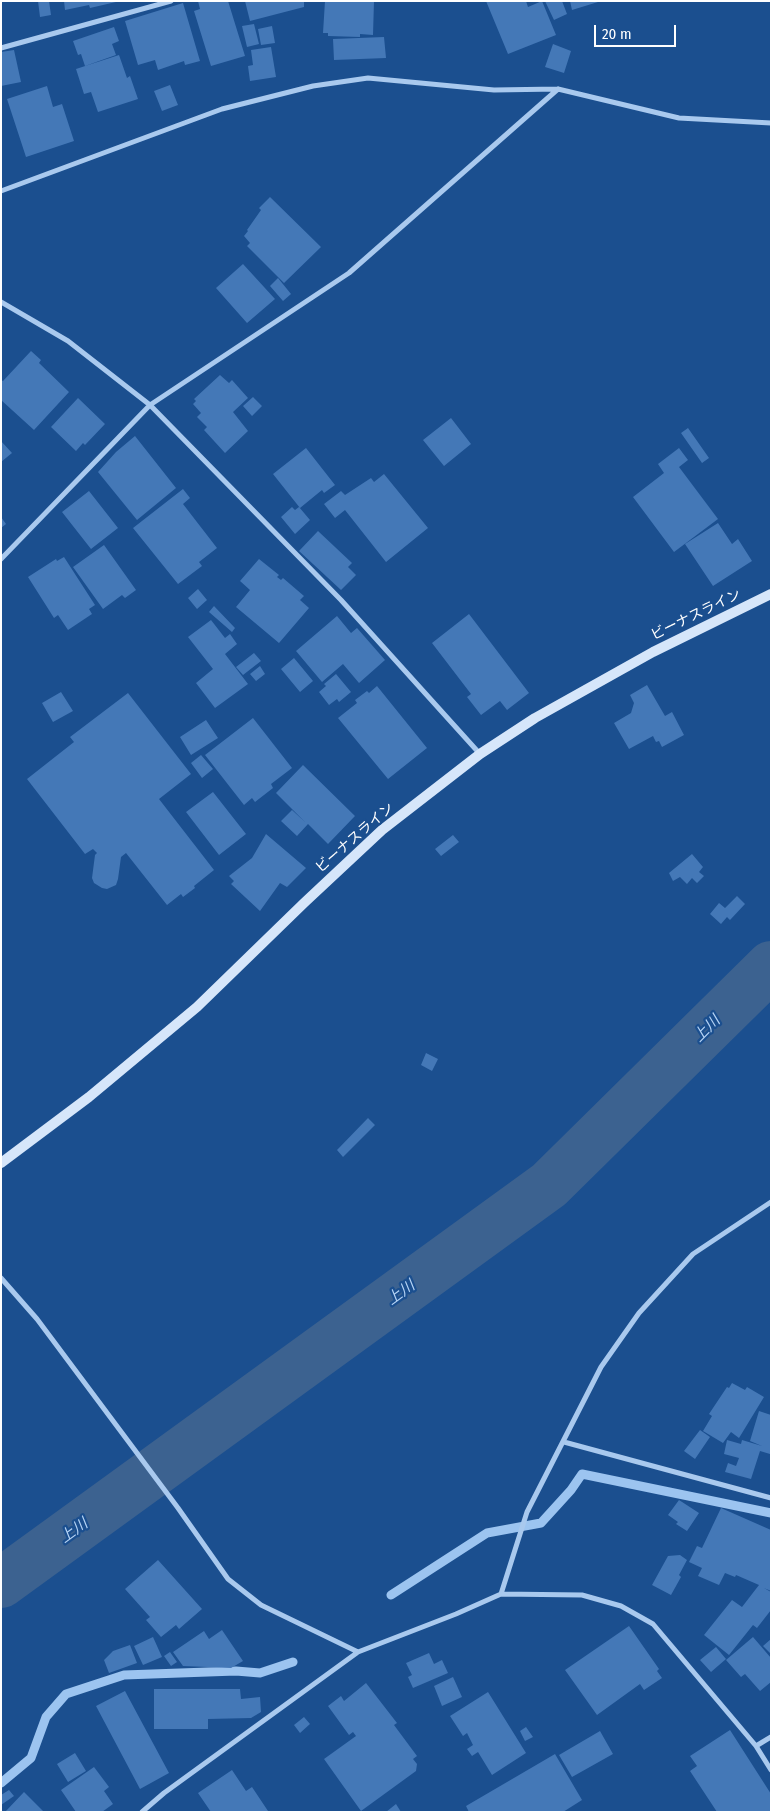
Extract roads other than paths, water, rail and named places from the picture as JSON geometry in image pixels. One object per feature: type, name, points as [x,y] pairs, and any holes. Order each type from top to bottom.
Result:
[{"type":"main road","name":"ビーナスライン","points":[[1,1163],[89,1097],[197,1007],[382,830],[480,754],[535,718],[652,652],[771,594]]},
{"type":"street","points":[[1,48],[171,1]]},
{"type":"street","points":[[1,191],[222,109],[313,86],[368,78],[494,90],[558,89],[679,118],[771,123]]},
{"type":"street","points":[[1,559],[150,405],[349,273],[558,89]]},
{"type":"street","points":[[1,302],[68,341],[150,405],[341,600],[480,754]]},
{"type":"street","points":[[501,1594],[527,1512],[564,1442],[600,1367],[639,1313],[693,1254],[771,1202]]},
{"type":"street","points":[[1,1278],[55,1343],[178,1508],[228,1579],[261,1605],[358,1652]]},
{"type":"street","points":[[564,1442],[771,1498]]},
{"type":"street","points":[[142,1812],[164,1793],[358,1652],[456,1614],[501,1594],[582,1595],[621,1606],[653,1624],[756,1746],[771,1770]]},
{"type":"street","points":[[756,1746],[771,1737]]},
{"type":"waterway","name":"上川","points":[[1,1583],[549,1185],[771,966]]},
{"type":"waterway","points":[[391,1595],[487,1533],[541,1523],[571,1490],[582,1474],[771,1513]]},
{"type":"waterway","points":[[1,1783],[31,1758],[46,1717],[66,1694],[124,1675],[236,1671],[260,1673],[293,1662]]}]
